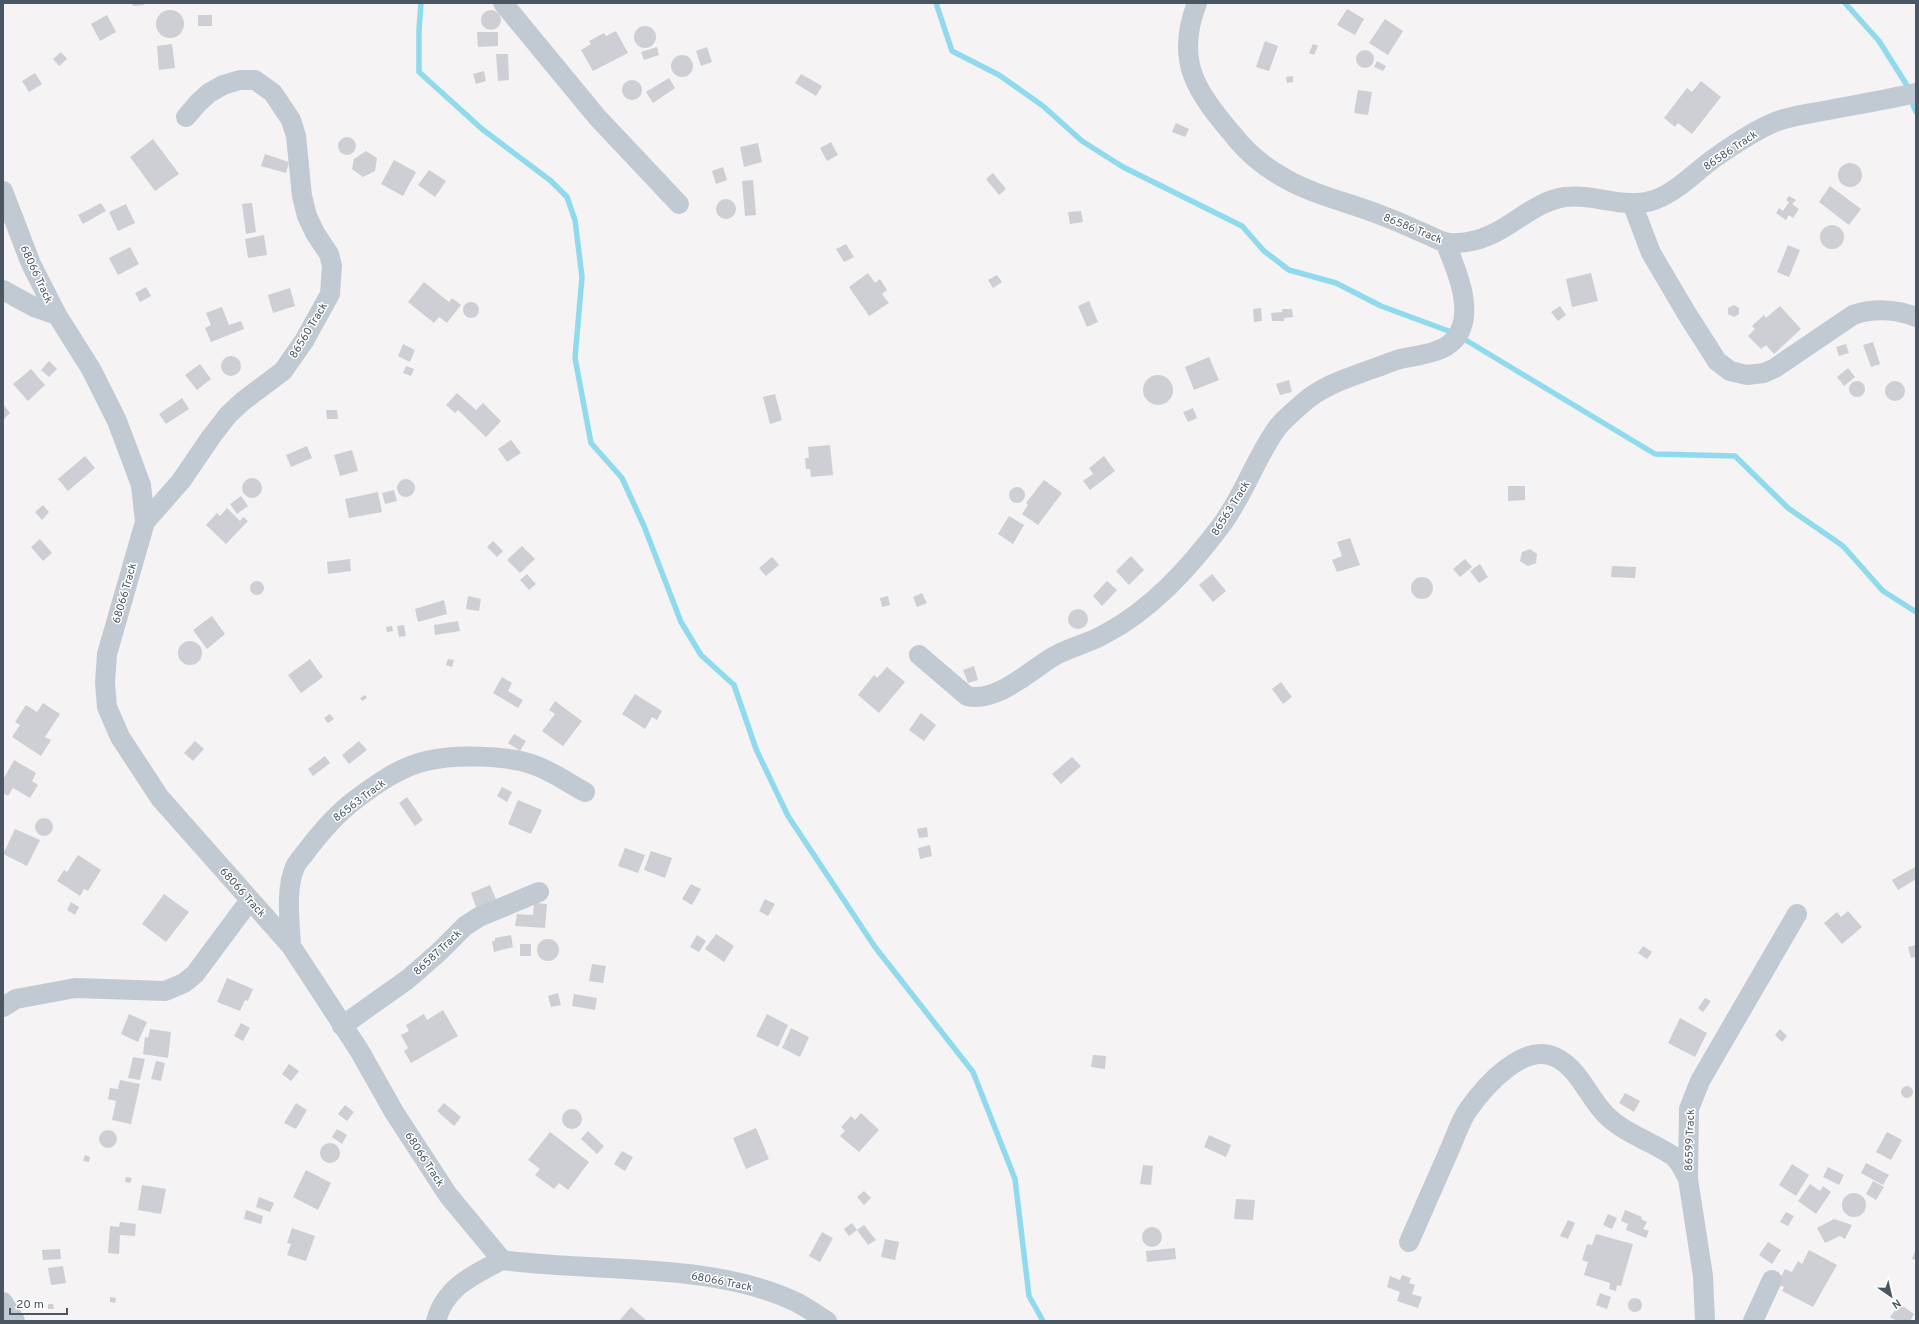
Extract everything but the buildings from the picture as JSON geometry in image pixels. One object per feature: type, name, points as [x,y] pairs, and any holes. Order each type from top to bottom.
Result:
[{"type":"street","points":[[503,3],[596,117],[679,204]]},
{"type":"street","name":"86586 Track","points":[[1197,3],[1187,40],[1187,53],[1191,73],[1202,96],[1241,145],[1262,164],[1286,180],[1307,189],[1384,216],[1445,242],[1467,242],[1496,234],[1535,208],[1563,197],[1581,196],[1632,203],[1644,203],[1664,195],[1692,177],[1712,160],[1747,137],[1776,122],[1798,115],[1916,93]]},
{"type":"street","name":"86560 Track","points":[[145,522],[181,481],[228,415],[243,401],[283,371],[304,341],[330,294],[332,266],[329,254],[315,233],[307,216],[302,196],[296,136],[291,120],[273,93],[255,80],[240,80],[223,85],[198,103],[186,117]]},
{"type":"street","name":"68066 Track","points":[[3,191],[31,264],[57,316],[91,369],[117,421],[141,485],[145,522],[107,654],[105,683],[107,707],[120,737],[156,792],[291,946],[359,1050],[394,1112],[448,1195],[502,1260],[537,1265],[685,1274],[743,1284],[796,1302],[827,1321]]},
{"type":"street","points":[[1632,203],[1652,253],[1686,314],[1717,361],[1730,371],[1747,376],[1764,373],[1775,368],[1853,315],[1863,312],[1879,310],[1904,312],[1916,316]]},
{"type":"street","name":"86563 Track","points":[[919,655],[967,696],[974,698],[1010,686],[1029,675],[1056,654],[1103,636],[1146,608],[1196,557],[1221,525],[1277,428],[1307,400],[1336,383],[1400,359],[1415,357],[1434,351],[1454,340],[1463,325],[1465,302],[1454,265],[1445,242]]},
{"type":"street","points":[[3,290],[34,307],[57,316]]},
{"type":"street","name":"86563 Track","points":[[291,946],[290,884],[295,867],[317,836],[341,811],[372,787],[408,767],[426,760],[476,756],[507,758],[532,764],[547,770],[585,792]]},
{"type":"street","name":"86587 Track","points":[[342,1026],[408,979],[439,952],[465,926],[479,917],[539,892]]},
{"type":"street","points":[[10,1003],[74,988],[165,991],[174,988],[195,974],[250,900]]},
{"type":"street","name":"86599 Track","points":[[1705,1321],[1702,1276],[1688,1179],[1689,1109],[1700,1081],[1797,914]]},
{"type":"street","points":[[1409,1242],[1468,1110],[1495,1078],[1513,1062],[1526,1056],[1545,1054],[1554,1056],[1562,1061],[1574,1071],[1599,1107],[1608,1117],[1633,1135],[1673,1157],[1680,1165],[1688,1179]]},
{"type":"street","points":[[436,1321],[442,1302],[452,1292],[473,1274],[502,1260]]},
{"type":"street","points":[[1753,1321],[1772,1280]]},
{"type":"street","points":[[3,1302],[15,1321]]},
{"type":"waterway","points":[[421,3],[419,30],[419,72],[482,129],[551,181],[567,197],[575,220],[582,277],[575,358],[591,443],[622,478],[644,526],[681,622],[701,655],[734,685],[756,749],[788,816],[875,947],[973,1072],[1015,1179],[1029,1296],[1043,1321]]},
{"type":"waterway","points":[[936,3],[952,51],[999,75],[1043,106],[1082,141],[1123,167],[1242,226],[1264,251],[1289,270],[1336,283],[1381,306],[1454,333],[1655,454],[1735,456],[1788,508],[1843,546],[1883,591],[1916,612]]},
{"type":"waterway","points":[[1845,3],[1879,41],[1908,87]]},
{"type":"waterway","points":[[1913,105],[1916,112]]}]
